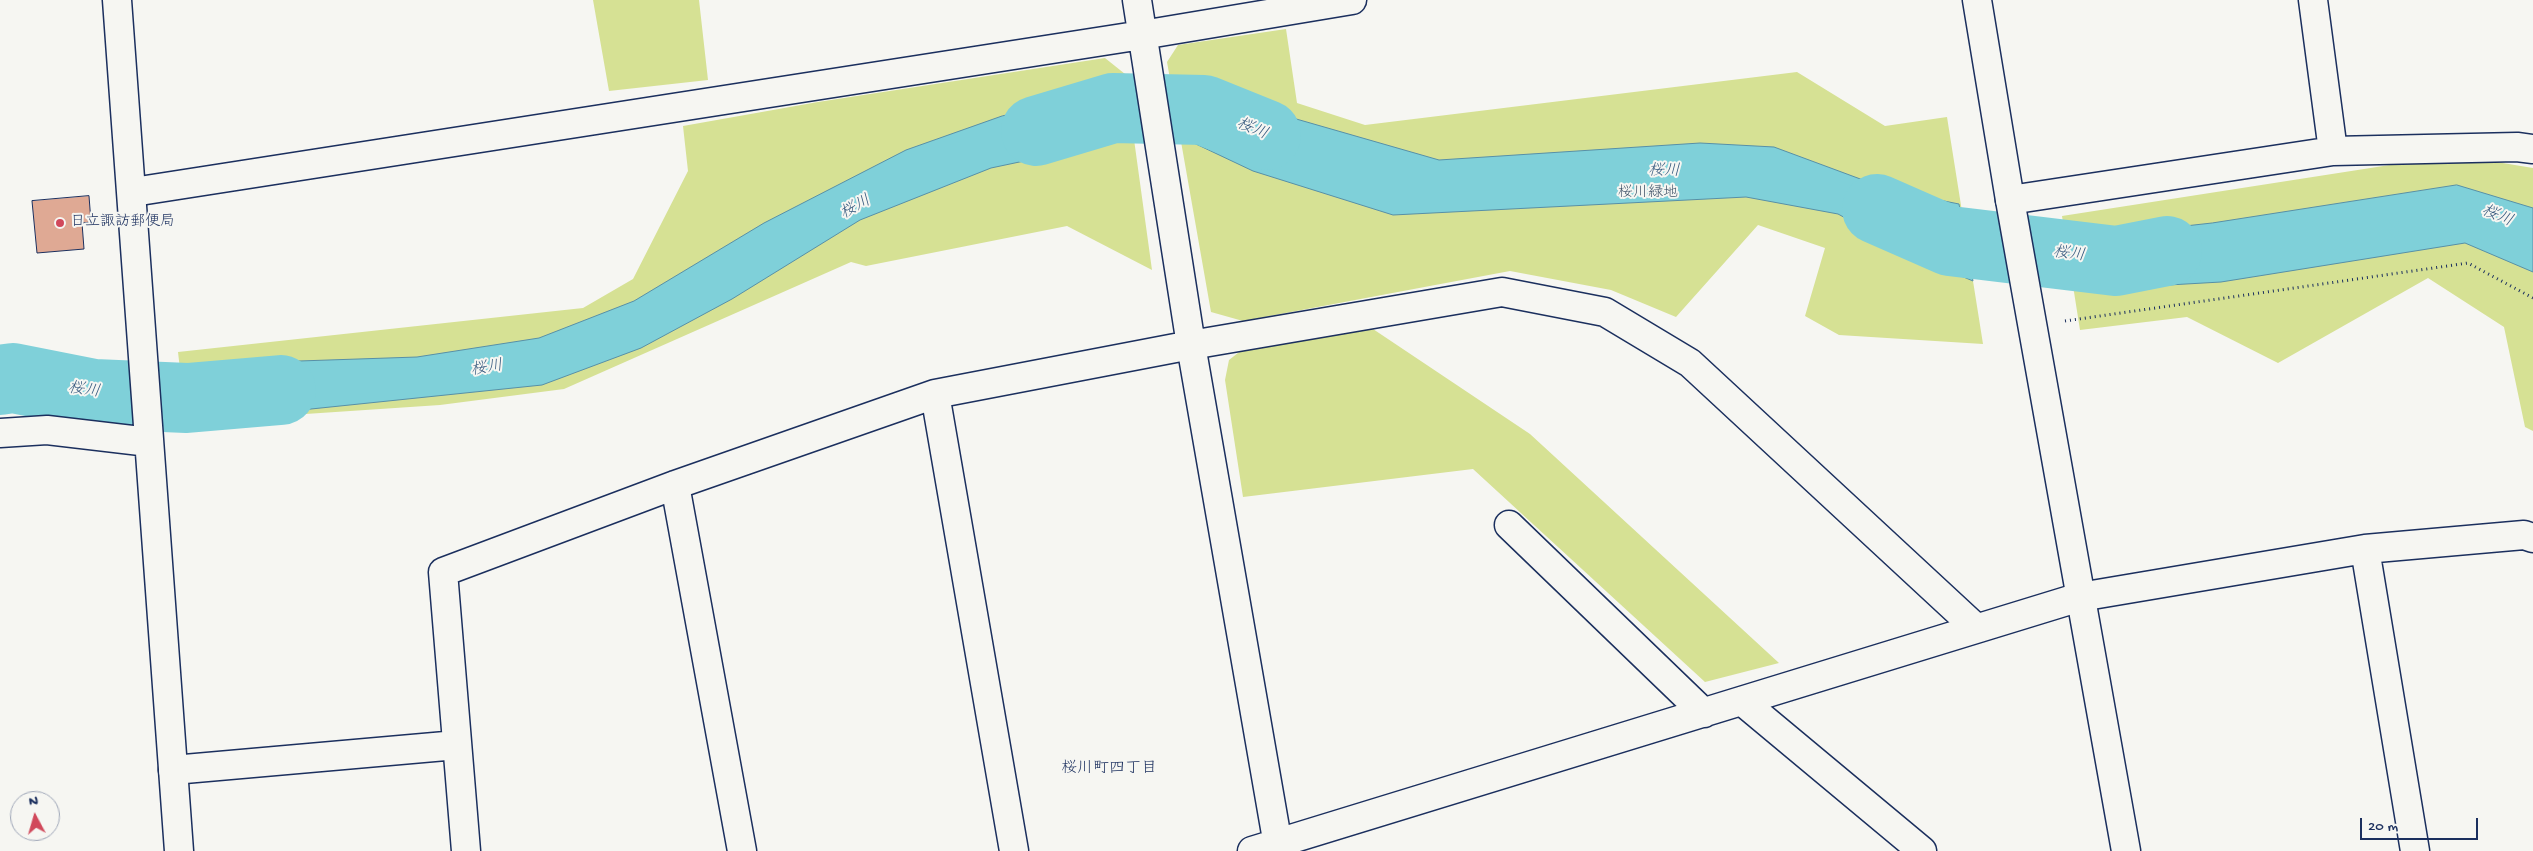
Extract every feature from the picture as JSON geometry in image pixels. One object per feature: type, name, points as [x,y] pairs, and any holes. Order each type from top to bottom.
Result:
[{"type":"street","points":[[117,0],[133,192],[148,429],[179,851]]},
{"type":"street","points":[[1137,0],[1191,345],[1279,847]]},
{"type":"street","points":[[133,192],[1142,35],[1352,0]]},
{"type":"street","points":[[1977,0],[2011,205],[2126,851]]},
{"type":"street","points":[[2313,0],[2333,151]]},
{"type":"street","points":[[2011,205],[2333,151],[2517,147],[2533,149]]},
{"type":"street","points":[[466,851],[443,572],[675,485],[935,394],[1191,345],[1502,292],[1605,312],[1690,363],[1976,628]]},
{"type":"street","points":[[935,394],[1014,851]]},
{"type":"street","points":[[0,433],[47,430],[148,429]]},
{"type":"street","points":[[675,485],[742,851]]},
{"type":"street","points":[[1509,525],[1704,713]]},
{"type":"street","points":[[1252,851],[1279,847],[2080,597],[2365,549],[2524,535],[2533,538]]},
{"type":"street","points":[[2365,549],[2415,851]]},
{"type":"street","points":[[1742,701],[1922,851]]},
{"type":"street","points":[[173,770],[457,745]]},
{"type":"path","points":[[2031,317],[2139,312],[2468,263],[2533,298]]},
{"type":"green space","points":[[593,0],[699,0],[708,80],[609,91]]},
{"type":"green space","name":"桜川緑地","points":[[1286,29],[1297,103],[1365,125],[1797,72],[1885,126],[1947,117],[1983,344],[1839,335],[1805,316],[1825,248],[1758,225],[1676,317],[1611,290],[1510,271],[1243,321],[1211,312],[1167,62],[1178,45]]},
{"type":"green space","points":[[1105,58],[1125,74],[1152,270],[1067,226],[866,266],[851,262],[564,389],[440,405],[186,422],[178,352],[583,308],[633,279],[688,171],[683,126],[818,102]]},
{"type":"green space","points":[[2454,155],[2533,168],[2533,431],[2525,427],[2504,327],[2428,278],[2278,363],[2187,317],[2080,330],[2062,216]]},
{"type":"green space","points":[[1373,329],[1530,434],[1779,663],[1705,682],[1473,469],[1243,497],[1225,380],[1229,360],[1243,349]]},
{"type":"water","points":[[1171,83],[1439,160],[1700,143],[1774,147],[1890,190],[1959,204],[1973,281],[1923,260],[1838,214],[1746,197],[1393,215],[1253,171],[1179,136]]},
{"type":"water","points":[[1125,91],[1133,138],[991,168],[860,220],[732,299],[641,348],[542,385],[186,422],[181,365],[417,357],[539,338],[634,301],[764,223],[906,150],[1002,116]]},
{"type":"water","points":[[2457,185],[2533,208],[2533,272],[2465,243],[2221,282],[2081,290],[2068,239],[2212,223]]},
{"type":"water","points":[[17,357],[60,372],[104,377],[108,411],[42,396],[0,399],[0,359]]},
{"type":"building","points":[[89,196],[91,222],[82,223],[84,249],[37,253],[32,201]]},
{"type":"waterway","name":"桜川","points":[[1036,131],[1113,108],[1204,110],[1266,135]]},
{"type":"waterway","name":"桜川","points":[[1877,209],[1950,241],[2116,261],[2167,251]]},
{"type":"waterway","name":"桜川","points":[[0,380],[13,378],[94,394],[187,398],[281,390]]},
{"type":"place","name":"日立諏訪郵便局","points":[[60,223]]},
{"type":"district","name":"桜川町四丁目","points":[[1109,770]]}]
